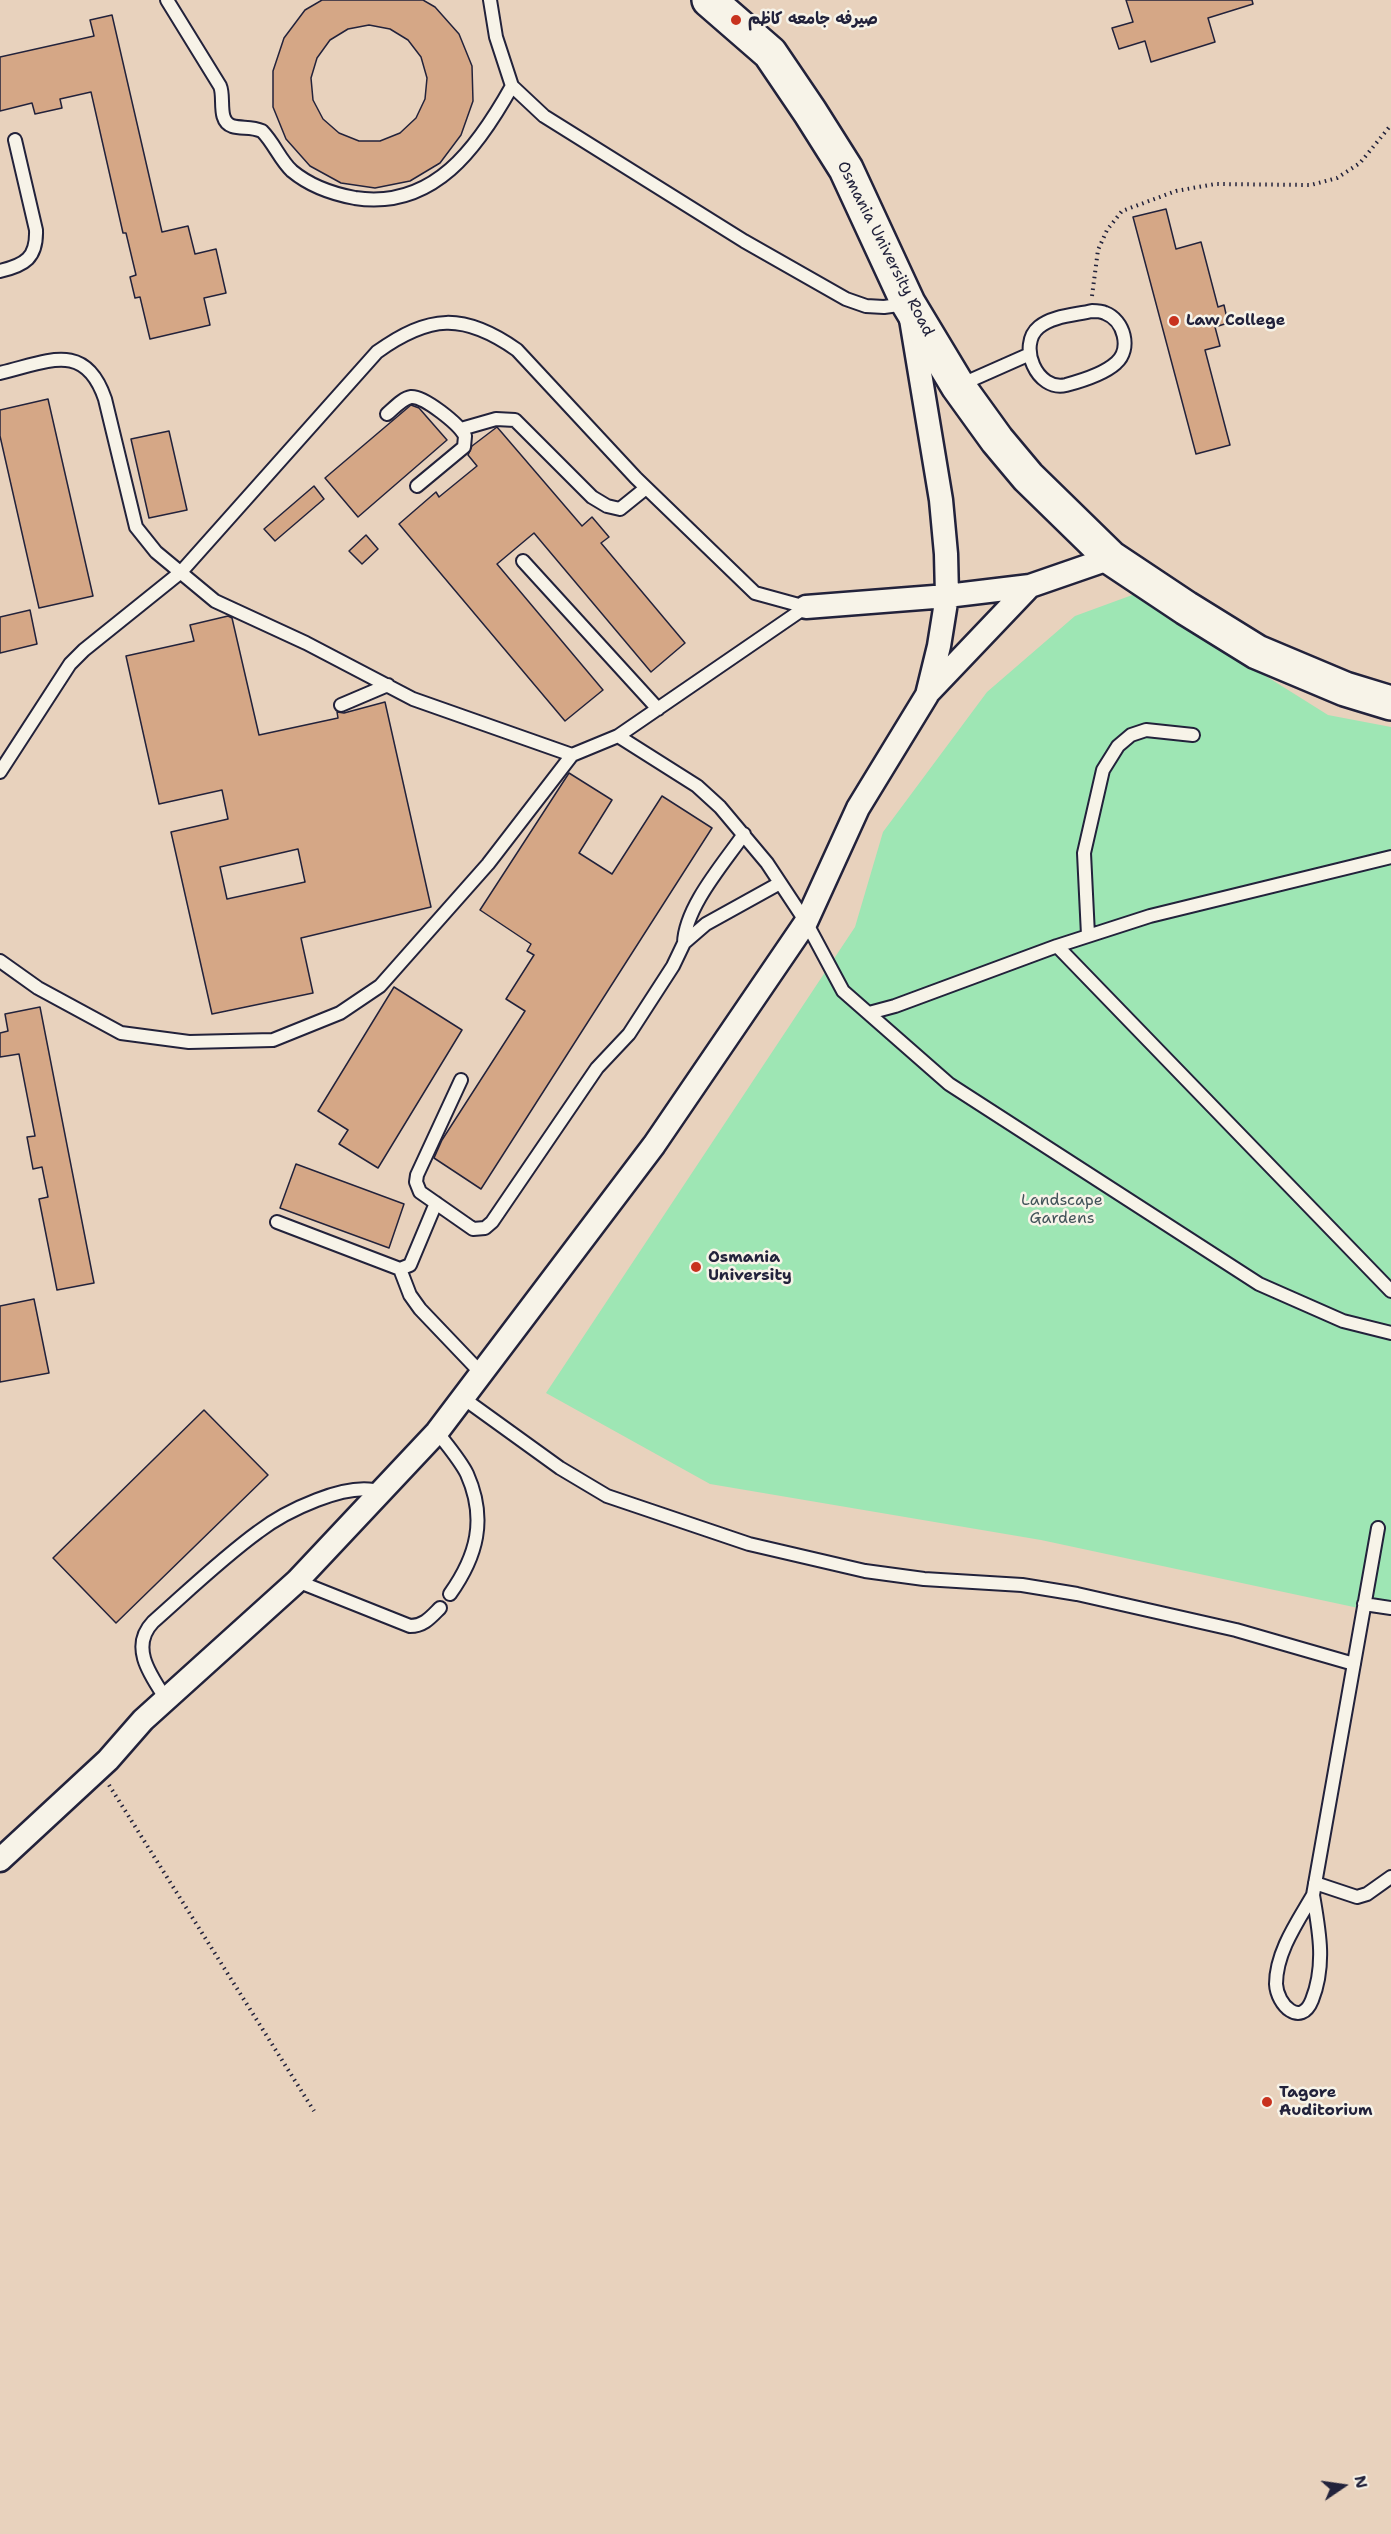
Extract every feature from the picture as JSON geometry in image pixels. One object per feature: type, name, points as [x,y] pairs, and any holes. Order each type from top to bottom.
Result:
[{"type":"main road","name":"Osmania University Road","points":[[710,0],[770,53],[810,112],[846,170],[909,303],[957,386],[1028,477],[1111,558],[1257,652],[1345,689],[1391,703]]},
{"type":"street","points":[[909,303],[941,500],[946,554],[947,596],[939,646],[927,694]]},
{"type":"street","points":[[806,607],[947,596],[1030,586],[1111,558]]},
{"type":"street","points":[[0,1860],[99,1769],[143,1720],[297,1581],[437,1432],[654,1145],[806,922],[858,808],[927,694],[1030,586]]},
{"type":"lane","points":[[167,0],[223,92],[222,109],[225,121],[231,125],[255,127],[262,131],[292,171],[315,186],[337,195],[363,199],[391,199],[413,194],[436,182],[468,152],[498,111],[512,86]]},
{"type":"lane","points":[[490,0],[496,37],[512,86],[544,116],[744,241],[846,299],[866,306],[884,307],[909,303]]},
{"type":"lane","points":[[0,271],[25,262],[37,244],[36,230],[15,140]]},
{"type":"lane","points":[[1092,311],[1104,312],[1114,318],[1120,326],[1124,339],[1124,352],[1117,362],[1104,370],[1063,386],[1050,383],[1033,367],[1028,342],[1033,333],[1041,325],[1051,320],[1092,311]]},
{"type":"lane","points":[[0,772],[70,664],[84,650],[181,572],[377,352],[401,335],[416,328],[441,323],[459,323],[499,337],[517,350],[646,488],[755,593],[806,607]]},
{"type":"lane","points":[[957,386],[1030,354]]},
{"type":"lane","points":[[0,373],[61,359],[73,360],[92,371],[105,399],[136,527],[145,541],[215,601],[306,643],[413,699],[572,755]]},
{"type":"lane","points":[[387,414],[411,397],[450,418],[461,429],[466,441],[464,447],[417,486]]},
{"type":"lane","points":[[461,429],[496,419],[515,420],[592,497],[607,506],[620,509],[646,488]]},
{"type":"lane","points":[[523,561],[658,709]]},
{"type":"lane","points":[[0,961],[38,988],[121,1033],[189,1042],[273,1040],[340,1013],[380,986],[488,864],[572,755],[618,736],[806,607]]},
{"type":"lane","points":[[341,705],[388,685]]},
{"type":"lane","points":[[1089,935],[1084,853],[1103,770],[1118,746],[1131,735],[1146,730],[1193,735]]},
{"type":"lane","points":[[618,736],[697,786],[744,834],[806,922],[843,991],[949,1084],[1259,1284],[1343,1321],[1391,1333]]},
{"type":"lane","points":[[684,943],[684,931],[706,889],[744,834]]},
{"type":"lane","points":[[869,1014],[1057,946],[1150,916],[1391,857]]},
{"type":"lane","points":[[461,1080],[417,1175],[417,1188],[472,1229],[485,1228],[492,1222],[597,1068],[629,1034],[673,966],[684,943],[706,924],[780,883]]},
{"type":"lane","points":[[1057,946],[1391,1291]]},
{"type":"lane","points":[[277,1222],[400,1269],[410,1265],[436,1203]]},
{"type":"lane","points":[[400,1269],[410,1295],[420,1309],[482,1374]]},
{"type":"lane","points":[[464,1398],[560,1468],[607,1496],[749,1544],[865,1571],[924,1579],[1022,1585],[1077,1594],[1236,1630],[1354,1664]]},
{"type":"lane","points":[[437,1432],[466,1473],[474,1496],[477,1518],[476,1548],[463,1576],[450,1594]]},
{"type":"lane","points":[[166,1699],[144,1661],[142,1641],[144,1633],[153,1622],[258,1531],[287,1514],[345,1492],[362,1489],[381,1492]]},
{"type":"lane","points":[[1314,1889],[1321,1940],[1319,1968],[1311,2002],[1304,2011],[1289,2011],[1282,2004],[1276,1984],[1286,1945],[1314,1889],[1378,1528]]},
{"type":"lane","points":[[297,1581],[410,1626],[418,1626],[427,1621],[441,1608]]},
{"type":"lane","points":[[1364,1604],[1391,1608]]},
{"type":"lane","points":[[1314,1889],[1357,1897],[1367,1894],[1391,1877]]},
{"type":"path","points":[[1092,311],[1092,288],[1098,250],[1107,230],[1122,211],[1176,191],[1215,184],[1311,185],[1337,178],[1360,163],[1391,125]]},
{"type":"path","points":[[99,1769],[314,2111]]},
{"type":"shaded area","name":"Osmania University","points":[[0,0],[1391,0],[1391,2534],[0,2534]]},
{"type":"green space","name":"Landscape Gardens","points":[[1135,594],[1328,715],[1391,727],[1391,1615],[1041,1540],[710,1484],[546,1393],[855,927],[883,832],[987,692],[1075,616]]},
{"type":"building","points":[[322,0],[423,0],[435,7],[459,34],[472,66],[473,101],[461,135],[440,163],[410,181],[375,188],[341,183],[310,166],[286,139],[273,107],[273,71],[284,38],[305,10]],"holes":[[[369,25],[390,29],[408,40],[421,57],[427,78],[425,99],[416,118],[400,133],[380,141],[359,141],[339,133],[323,119],[313,100],[311,78],[317,58],[330,40],[348,29]]]},
{"type":"building","points":[[1126,0],[1252,0],[1253,4],[1208,18],[1215,42],[1151,62],[1145,41],[1119,49],[1112,28],[1133,22]]},
{"type":"building","points":[[112,15],[162,232],[188,226],[195,254],[216,249],[226,293],[204,298],[210,325],[150,339],[140,297],[135,298],[130,277],[136,275],[126,233],[123,233],[91,92],[60,99],[62,108],[35,114],[32,103],[0,111],[0,57],[94,36],[90,20]]},
{"type":"building","points":[[1166,209],[1176,249],[1201,242],[1218,307],[1224,305],[1228,323],[1215,327],[1220,346],[1205,350],[1230,445],[1196,454],[1133,217]]},
{"type":"building","points":[[48,399],[93,596],[39,608],[0,436],[0,410]]},
{"type":"building","points":[[411,405],[419,408],[447,440],[358,517],[325,478]]},
{"type":"building","points":[[497,427],[582,526],[592,517],[609,537],[601,543],[685,643],[651,672],[534,533],[497,564],[603,690],[565,721],[399,524],[436,492],[439,497],[477,466],[468,455],[472,446]]},
{"type":"building","points":[[169,431],[187,510],[149,518],[131,439]]},
{"type":"building","points":[[314,486],[324,499],[275,541],[264,529]]},
{"type":"building","points":[[366,535],[378,549],[362,564],[349,551]]},
{"type":"building","points":[[30,610],[37,644],[0,653],[0,617]]},
{"type":"building","points":[[228,616],[232,618],[259,735],[338,718],[337,712],[344,713],[385,702],[431,907],[301,938],[313,993],[212,1014],[171,832],[228,819],[222,790],[159,804],[126,656],[194,641],[190,625]],"holes":[[[298,849],[305,882],[227,899],[220,867]]]},
{"type":"building","points":[[569,773],[612,800],[579,853],[612,874],[662,796],[712,828],[481,1189],[434,1158],[442,1140],[525,1011],[506,999],[534,955],[527,951],[531,944],[480,910]]},
{"type":"building","points":[[394,987],[462,1030],[378,1168],[339,1144],[348,1130],[318,1111]]},
{"type":"building","points":[[40,1007],[94,1283],[57,1290],[39,1199],[48,1197],[42,1167],[33,1169],[27,1137],[35,1136],[19,1054],[0,1057],[0,1033],[8,1031],[5,1014]]},
{"type":"building","points":[[296,1164],[404,1204],[389,1248],[280,1208]]},
{"type":"building","points":[[34,1299],[49,1373],[0,1382],[0,1306]]},
{"type":"building","points":[[204,1410],[268,1475],[116,1623],[53,1558]]},
{"type":"place","name":"صيرفه جامعه كاظم","points":[[736,20]]},
{"type":"place","name":"Law College","points":[[1174,321]]},
{"type":"place","name":"Osmania University","points":[[696,1267]]},
{"type":"place","name":"Tagore Auditorium","points":[[1267,2102]]}]
